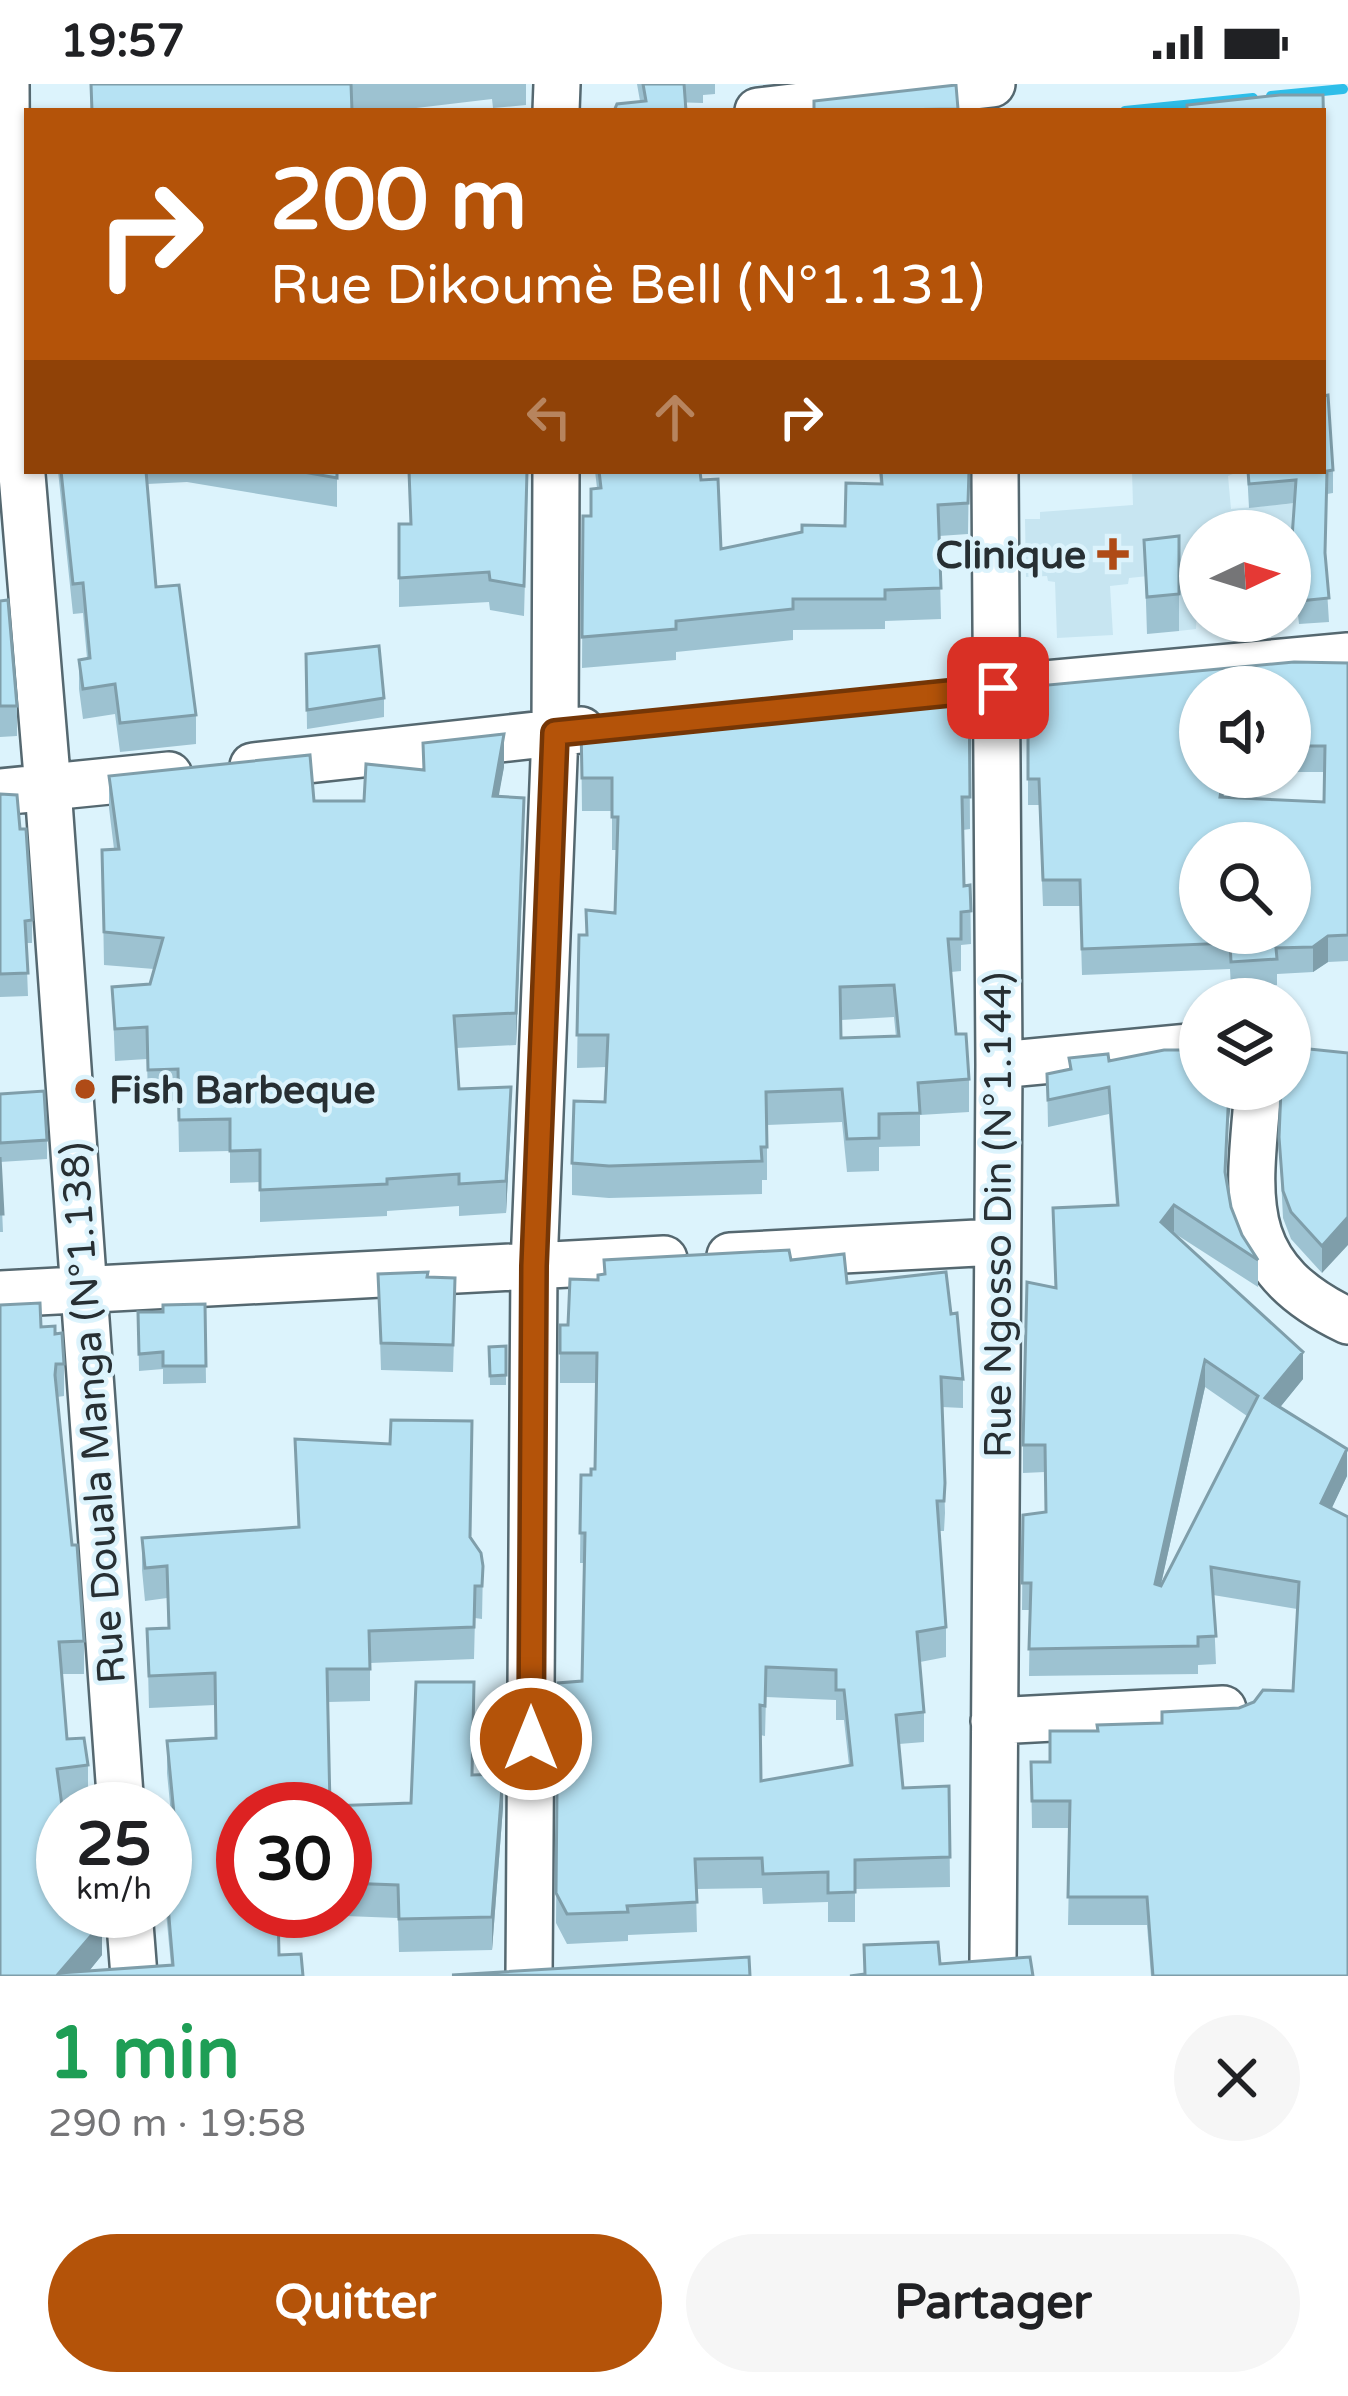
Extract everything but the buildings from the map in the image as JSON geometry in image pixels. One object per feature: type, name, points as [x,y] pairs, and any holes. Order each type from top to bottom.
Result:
[{"type":"street","name":"Rue Douala Manga (N°1.138)","points":[[6,84],[11,199],[7,294],[48,788],[119,1782]]},
{"type":"street","points":[[784,108],[991,84]]},
{"type":"street","points":[[529,1976],[534,1266],[555,733],[556,474]]},
{"type":"street","name":"Rue Ngosso Din (N°1.144)","points":[[988,1971],[1000,1065],[995,474]]},
{"type":"street","points":[[928,695],[1348,656]]},
{"type":"street","points":[[0,792],[625,725]]},
{"type":"street","points":[[1000,1065],[1179,1048]]},
{"type":"street","points":[[1256,1110],[1250,1180],[1253,1225],[1262,1248],[1281,1274],[1317,1306],[1348,1321]]},
{"type":"street","points":[[0,1294],[996,1242]]},
{"type":"street","points":[[994,1721],[1238,1708]]},
{"type":"street","points":[[131,1938],[134,1976]]},
{"type":"shaded area","name":"Clinique","points":[[1132,474],[1233,474],[1228,476],[1231,509],[1298,503],[1298,510],[1179,510],[1179,631],[1178,573],[1129,578],[1128,584],[1110,586],[1113,635],[1057,638],[1055,582],[1047,576],[1026,577],[1025,519],[1040,519],[1040,512],[1133,505]]},
{"type":"waterway","points":[[1271,96],[1343,89]]},
{"type":"waterway","points":[[1155,108],[1253,98]]},
{"type":"place","name":"Clinique","points":[[1113,554]]},
{"type":"place","name":"Fish Barbeque","points":[[85,1089]]},
{"type":"route","points":[[531,1739],[534,1266],[555,733],[998,688]]}]
